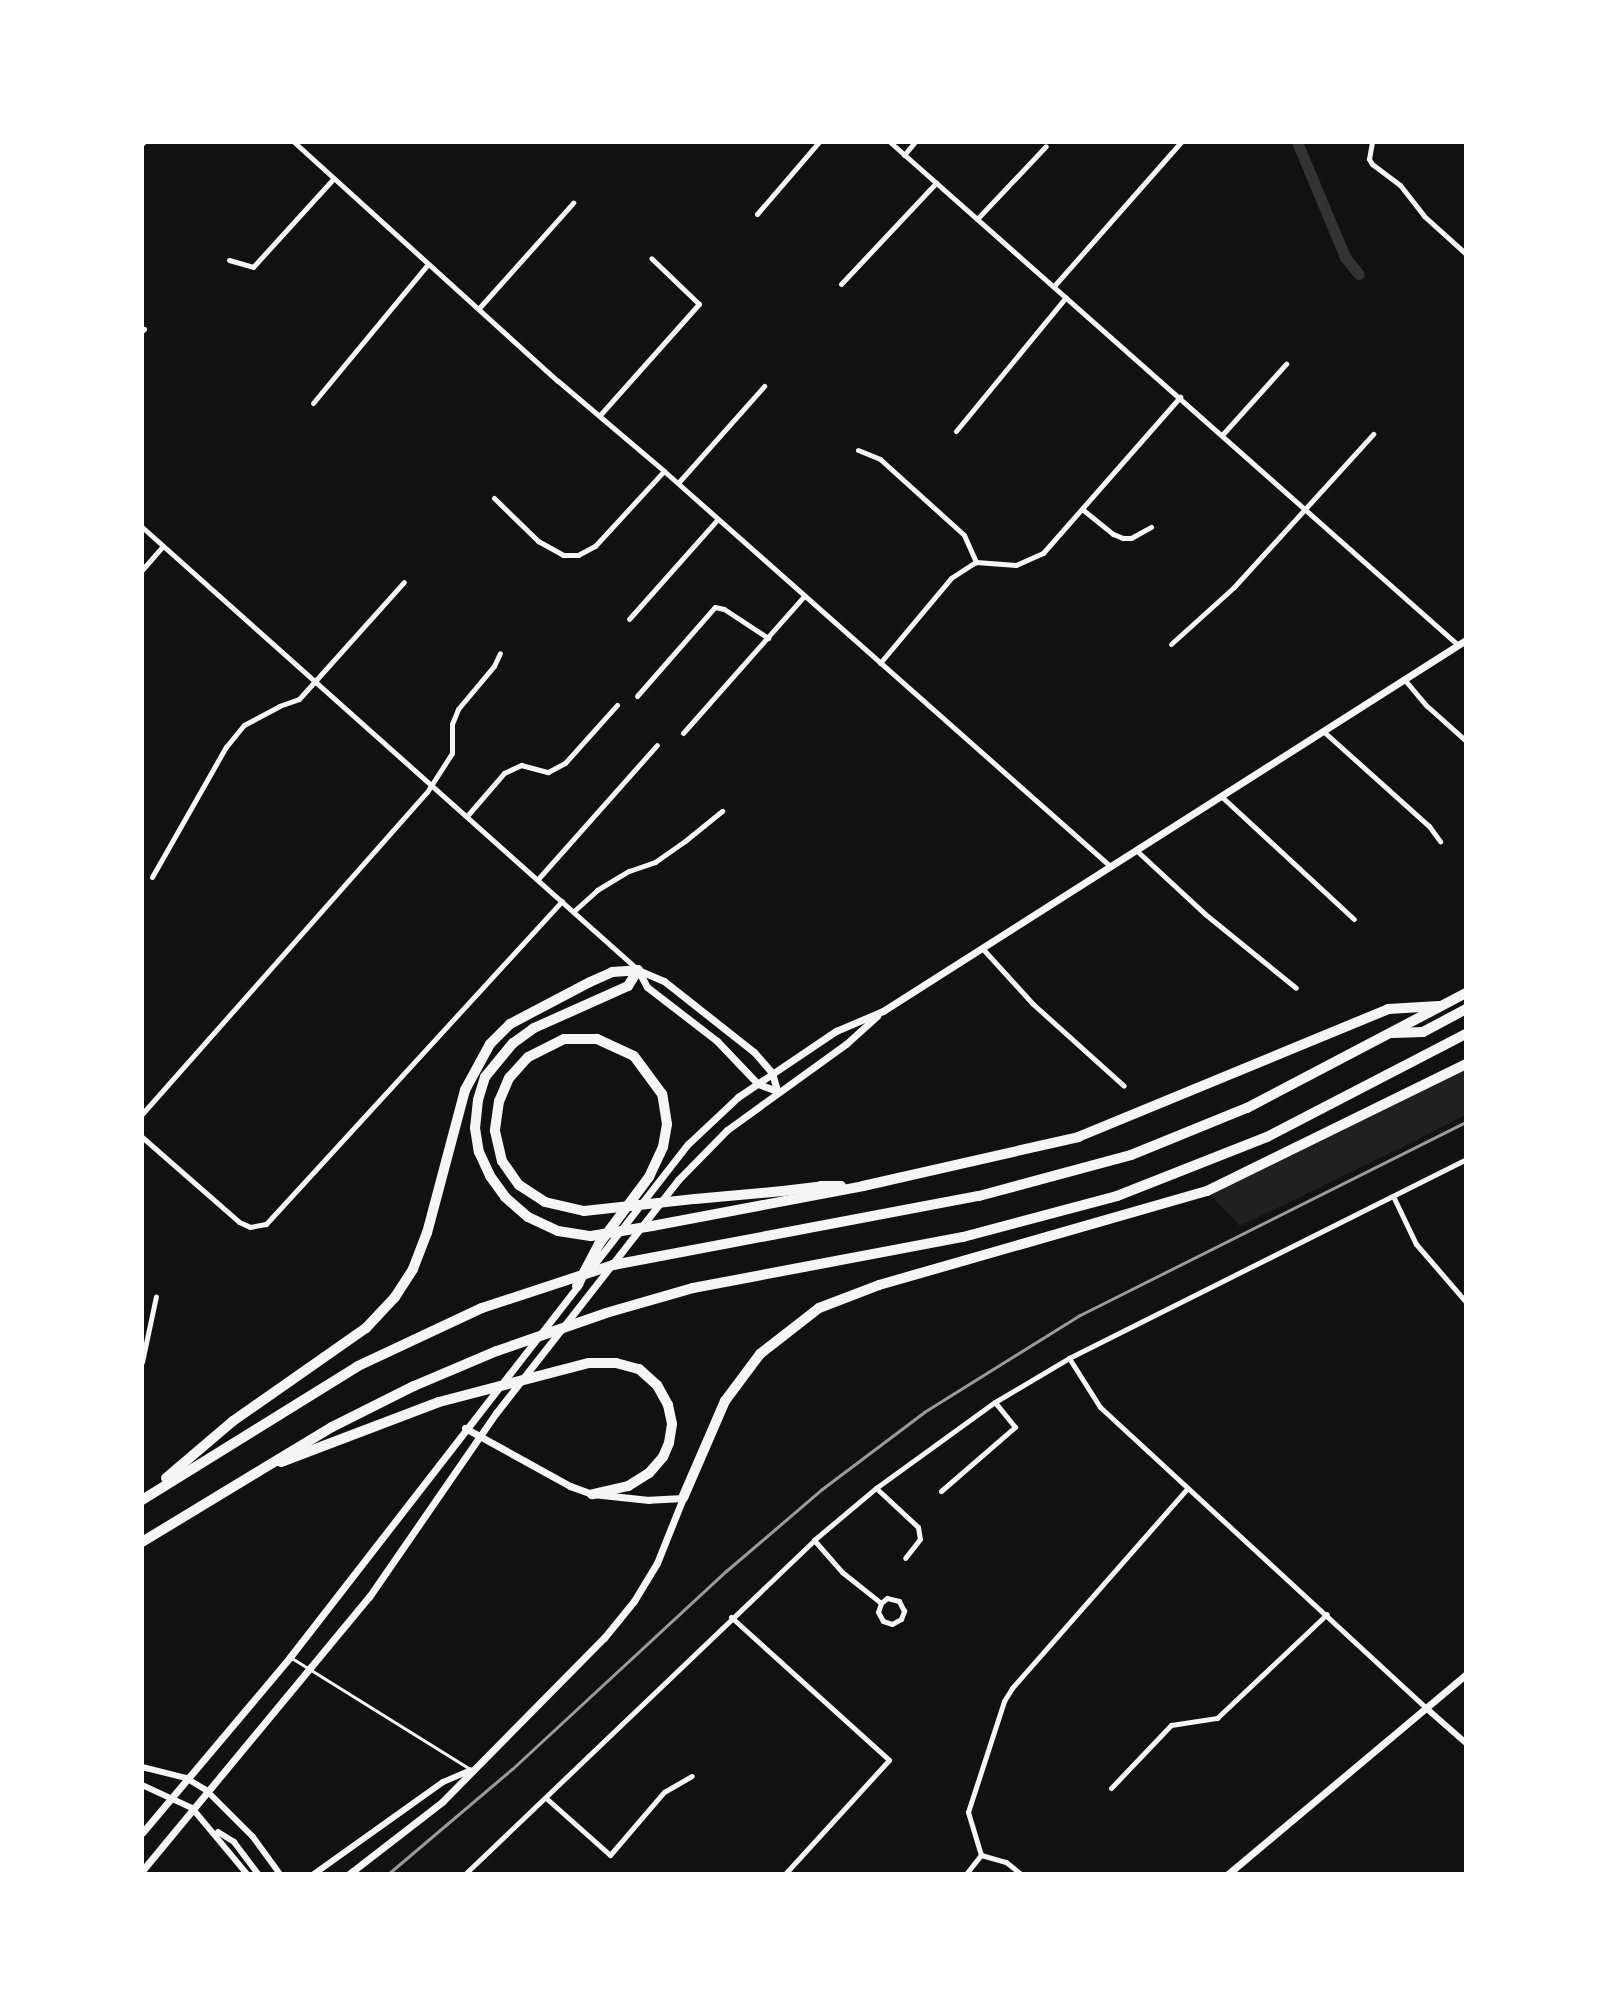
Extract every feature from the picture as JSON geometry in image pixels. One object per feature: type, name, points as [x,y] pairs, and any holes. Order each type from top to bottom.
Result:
[{"type":"highway","points":[[638,970],[628,986],[534,1028],[513,1043],[485,1077],[478,1100],[475,1128],[479,1152],[490,1176],[505,1197],[528,1217],[558,1231],[591,1236],[863,1186],[1078,1137],[1388,1009],[1443,1006]]},
{"type":"highway","points":[[142,1499],[233,1421],[366,1328],[395,1297],[413,1269],[427,1233],[465,1090],[490,1044],[510,1024],[590,982],[612,972],[638,970]]},
{"type":"highway","points":[[142,1499],[358,1366],[429,1330],[503,1300],[613,1265],[979,1196],[1088,1169],[1226,1118],[1466,993]]},
{"type":"highway","points":[[1391,1033],[1423,1032],[1466,1009]]},
{"type":"highway","points":[[142,1542],[253,1473],[414,1386],[497,1351],[594,1316],[716,1283],[1030,1221],[1161,1181],[1267,1137],[1466,1034]]},
{"type":"highway","points":[[577,1286],[599,1244],[649,1177],[665,1139],[665,1109],[656,1082],[634,1056],[597,1039],[564,1039],[528,1057],[509,1078],[499,1101],[495,1131],[502,1161],[519,1185],[545,1202],[584,1211],[821,1186],[863,1186]]},
{"type":"highway","points":[[683,1498],[725,1401],[760,1354],[819,1308],[879,1285],[1207,1191],[1466,1064]]},
{"type":"highway","points":[[253,1473],[439,1402],[589,1363],[616,1363],[639,1369],[657,1385],[668,1405],[672,1424],[669,1443],[663,1457],[649,1473],[628,1486],[592,1494]]},
{"type":"main road","points":[[142,1871],[378,1586],[496,1413],[688,1169],[727,1130],[846,1044],[883,1011],[1466,640]]},
{"type":"main road","points":[[638,970],[664,981],[754,1052],[772,1073],[777,1091]]},
{"type":"main road","points":[[638,970],[647,987],[717,1041],[758,1084],[777,1091]]},
{"type":"main road","points":[[142,1833],[290,1657],[473,1417],[703,1127],[772,1073],[836,1031],[883,1011]]},
{"type":"main road","points":[[349,1874],[442,1802],[604,1638],[634,1601],[657,1563],[683,1498],[649,1500],[592,1494],[570,1486],[465,1428]]},
{"type":"main road","points":[[1228,1874],[1466,1674]]},
{"type":"street","points":[[757,214],[819,142]]},
{"type":"street","points":[[890,142],[1458,645]]},
{"type":"street","points":[[904,155],[915,142]]},
{"type":"street","points":[[1054,286],[1181,142]]},
{"type":"street","points":[[1372,142],[1369,159],[1372,164],[1400,185],[1424,216],[1466,254]]},
{"type":"street","points":[[299,143],[333,179],[480,307],[558,381],[678,483],[1110,866]]},
{"type":"street","points":[[977,219],[1046,146]]},
{"type":"street","points":[[229,260],[253,267],[333,179]]},
{"type":"street","points":[[841,284],[936,183]]},
{"type":"street","points":[[480,307],[573,203]]},
{"type":"street","points":[[600,415],[699,304],[651,258]]},
{"type":"street","points":[[313,403],[428,264]]},
{"type":"street","points":[[956,431],[1066,297]]},
{"type":"street","points":[[1222,435],[1286,364]]},
{"type":"street","points":[[678,483],[764,386]]},
{"type":"street","points":[[880,663],[951,578],[976,562],[1016,565],[1043,553],[1180,397]]},
{"type":"street","points":[[1171,644],[1234,587],[1373,434]]},
{"type":"street","points":[[858,450],[880,459],[964,535],[976,562]]},
{"type":"street","points":[[494,498],[538,541],[563,555],[578,555],[595,546],[664,471]]},
{"type":"street","points":[[1082,509],[1113,534],[1123,538],[1151,527]]},
{"type":"street","points":[[629,619],[717,520]]},
{"type":"street","points":[[142,527],[638,970]]},
{"type":"street","points":[[142,570],[163,546]]},
{"type":"street","points":[[152,877],[226,747],[244,725],[299,699],[404,582]]},
{"type":"street","points":[[683,733],[804,596]]},
{"type":"street","points":[[637,696],[715,607],[724,609],[768,638]]},
{"type":"street","points":[[142,1114],[432,784],[452,753],[452,724],[458,709],[494,666],[500,653]]},
{"type":"street","points":[[1404,679],[1427,706],[1466,741]]},
{"type":"street","points":[[467,816],[504,773],[521,765],[548,772],[565,763],[617,705]]},
{"type":"street","points":[[1323,731],[1429,826],[1440,841]]},
{"type":"street","points":[[538,879],[657,745]]},
{"type":"street","points":[[1221,796],[1354,919]]},
{"type":"street","points":[[574,911],[597,890],[629,871],[655,862],[722,811]]},
{"type":"street","points":[[1136,850],[1205,914],[1296,988]]},
{"type":"street","points":[[142,1137],[239,1222],[258,1227],[274,1219],[562,901]]},
{"type":"street","points":[[982,948],[1033,1004],[1124,1086]]},
{"type":"street","points":[[465,1874],[814,1540],[876,1488],[995,1402],[1069,1358],[1466,1159]]},
{"type":"street","points":[[1393,1196],[1416,1244],[1466,1302]]},
{"type":"street","points":[[142,1362],[156,1296]]},
{"type":"street","points":[[1069,1358],[1100,1407],[1466,1743]]},
{"type":"street","points":[[941,1491],[1015,1427],[995,1402]]},
{"type":"street","points":[[876,1488],[918,1527],[920,1539],[905,1558]]},
{"type":"street","points":[[981,1855],[968,1812],[1004,1701],[1012,1688],[1188,1488]]},
{"type":"street","points":[[814,1540],[842,1572],[881,1603]]},
{"type":"street","points":[[887,1598],[899,1601],[904,1611],[901,1619],[892,1624],[883,1621],[878,1612],[881,1603],[887,1598]]},
{"type":"street","points":[[1111,1788],[1171,1725],[1217,1718],[1327,1614]]},
{"type":"street","points":[[731,1617],[889,1760],[785,1874]]},
{"type":"street","points":[[142,1767],[186,1778],[206,1790],[253,1837],[280,1874]]},
{"type":"street","points":[[314,1874],[443,1782],[471,1770]]},
{"type":"street","points":[[546,1798],[610,1855],[664,1792],[692,1776]]},
{"type":"street","points":[[142,1785],[192,1808],[215,1831],[247,1874]]},
{"type":"street","points":[[215,1831],[234,1842],[258,1874]]},
{"type":"street","points":[[966,1874],[981,1855]]},
{"type":"street","points":[[981,1855],[1006,1862],[1021,1874]]},
{"type":"lane","points":[[290,1657],[471,1770]]},
{"type":"shaded area","points":[[1466,1064],[1466,1115],[1405,1146],[1240,1226],[1207,1191]]},
{"type":"waterway","points":[[1297,142],[1345,257],[1359,274]]},
{"type":"railway","points":[[388,1874],[512,1769],[726,1571],[822,1489],[924,1412],[1080,1315],[1466,1122]]}]
